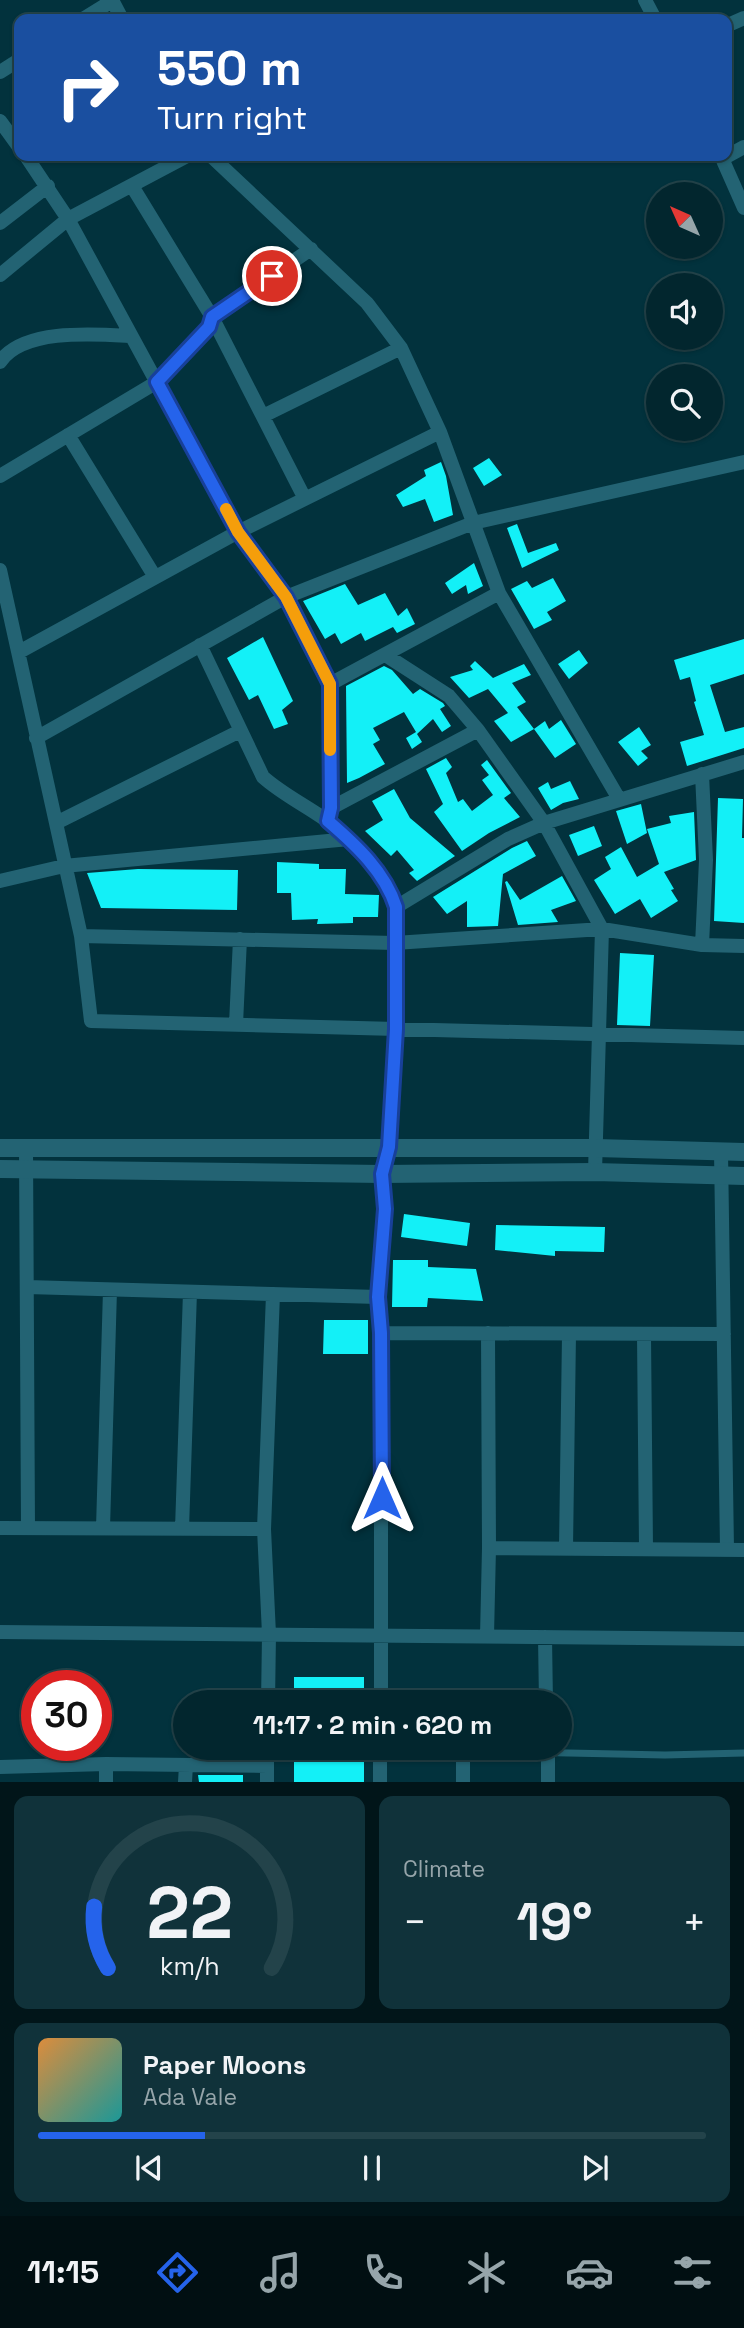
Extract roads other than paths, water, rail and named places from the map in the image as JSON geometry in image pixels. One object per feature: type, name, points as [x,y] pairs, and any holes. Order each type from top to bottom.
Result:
[{"type":"street","points":[[91,14],[112,1]]},
{"type":"street","points":[[0,121],[14,140]]},
{"type":"street","points":[[30,161],[68,219],[238,532],[286,597],[330,684],[330,815]]},
{"type":"street","points":[[0,275],[68,219],[178,161]]},
{"type":"street","points":[[216,161],[367,303],[401,348],[440,432],[499,593],[620,799]]},
{"type":"street","points":[[724,161],[744,208]]},
{"type":"street","points":[[0,223],[48,186]]},
{"type":"street","points":[[132,187],[212,317],[304,497]]},
{"type":"street","points":[[0,476],[157,382],[209,327],[212,317],[311,249]]},
{"type":"street","points":[[2,355],[36,340],[73,334],[131,336]]},
{"type":"street","points":[[262,416],[401,348]]},
{"type":"street","points":[[19,652],[304,497],[440,432]]},
{"type":"street","points":[[68,435],[155,578]]},
{"type":"street","points":[[36,738],[286,597],[473,523],[744,462]]},
{"type":"street","points":[[0,570],[5,615],[19,652],[81,936],[91,1021],[744,1038]]},
{"type":"street","points":[[330,684],[387,656],[499,593]]},
{"type":"street","points":[[200,645],[263,778],[274,787],[330,815],[380,873],[391,891],[396,907],[396,1029],[389,1147],[382,1174],[385,1209],[378,1297],[381,1333],[381,1690]]},
{"type":"street","points":[[387,656],[449,696],[478,730],[544,823],[602,929],[595,1172]]},
{"type":"street","points":[[330,815],[478,730]]},
{"type":"street","points":[[56,823],[240,731]]},
{"type":"street","points":[[396,907],[508,839],[544,823],[744,762]]},
{"type":"street","points":[[702,775],[705,860],[702,945]]},
{"type":"street","points":[[0,881],[64,866],[349,839]]},
{"type":"street","points":[[81,936],[395,943],[602,929],[702,945],[744,946]]},
{"type":"street","points":[[236,1024],[240,939]]},
{"type":"street","points":[[0,1148],[596,1148],[744,1152]]},
{"type":"street","points":[[26,1148],[28,1528]]},
{"type":"street","points":[[227,1172],[229,1148]]},
{"type":"street","points":[[721,1153],[727,1549]]},
{"type":"street","points":[[0,1169],[382,1174],[595,1172],[744,1177]]},
{"type":"street","points":[[27,1287],[378,1297]]},
{"type":"street","points":[[103,1528],[110,1290]]},
{"type":"street","points":[[182,1529],[190,1292]]},
{"type":"street","points":[[268,1690],[269,1634],[264,1529],[273,1294]]},
{"type":"street","points":[[487,1636],[488,1332]]},
{"type":"street","points":[[381,1333],[724,1334]]},
{"type":"street","points":[[566,1548],[569,1334]]},
{"type":"street","points":[[644,1335],[646,1548]]},
{"type":"street","points":[[0,1528],[264,1529]]},
{"type":"street","points":[[489,1548],[744,1550]]},
{"type":"street","points":[[0,1632],[744,1639]]},
{"type":"street","points":[[545,1637],[547,1690]]},
{"type":"street","points":[[267,1760],[267,1782]]},
{"type":"street","points":[[380,1760],[380,1782]]},
{"type":"street","points":[[463,1760],[463,1782]]},
{"type":"street","points":[[548,1760],[548,1782]]},
{"type":"street","points":[[0,1767],[28,1774],[106,1764],[267,1766]]},
{"type":"street","points":[[106,1764],[106,1782]]},
{"type":"street","points":[[186,1765],[186,1782]]},
{"type":"lane","points":[[572,1752],[665,1755],[744,1753]]}]
